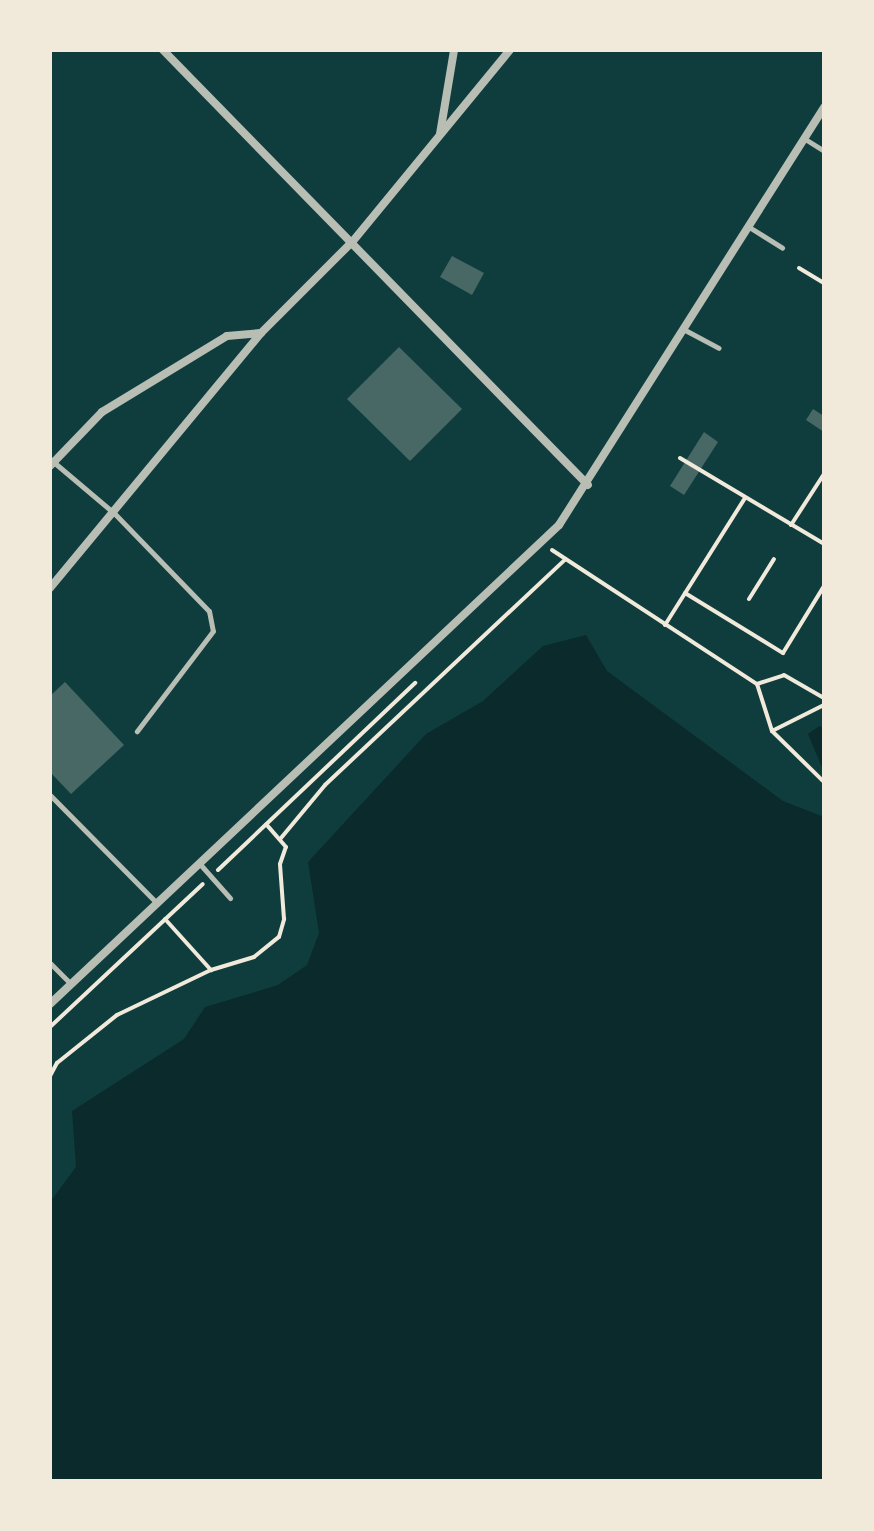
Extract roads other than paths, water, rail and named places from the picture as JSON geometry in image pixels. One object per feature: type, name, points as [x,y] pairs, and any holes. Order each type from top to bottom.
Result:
[{"type":"street","points":[[163,50],[353,241],[588,485]]},
{"type":"street","points":[[440,135],[454,50]]},
{"type":"street","points":[[50,588],[261,333],[353,241],[510,50]]},
{"type":"street","points":[[50,1004],[155,901],[559,525],[588,485],[824,107]]},
{"type":"street","points":[[51,462],[102,412],[227,336],[261,333]]},
{"type":"lane","points":[[805,139],[824,151]]},
{"type":"lane","points":[[749,227],[782,248]]},
{"type":"lane","points":[[685,330],[719,348]]},
{"type":"lane","points":[[51,462],[114,513],[209,611],[213,631],[137,731]]},
{"type":"lane","points":[[50,795],[155,901]]},
{"type":"lane","points":[[198,862],[230,898]]},
{"type":"lane","points":[[50,963],[71,984]]},
{"type":"water","points":[[586,635],[607,671],[783,801],[824,817],[824,1481],[50,1481],[50,1202],[76,1167],[72,1111],[184,1039],[205,1007],[278,985],[307,965],[319,933],[308,862],[426,734],[483,701],[543,646]]},
{"type":"water","points":[[819,726],[824,728],[824,772],[808,734]]}]
